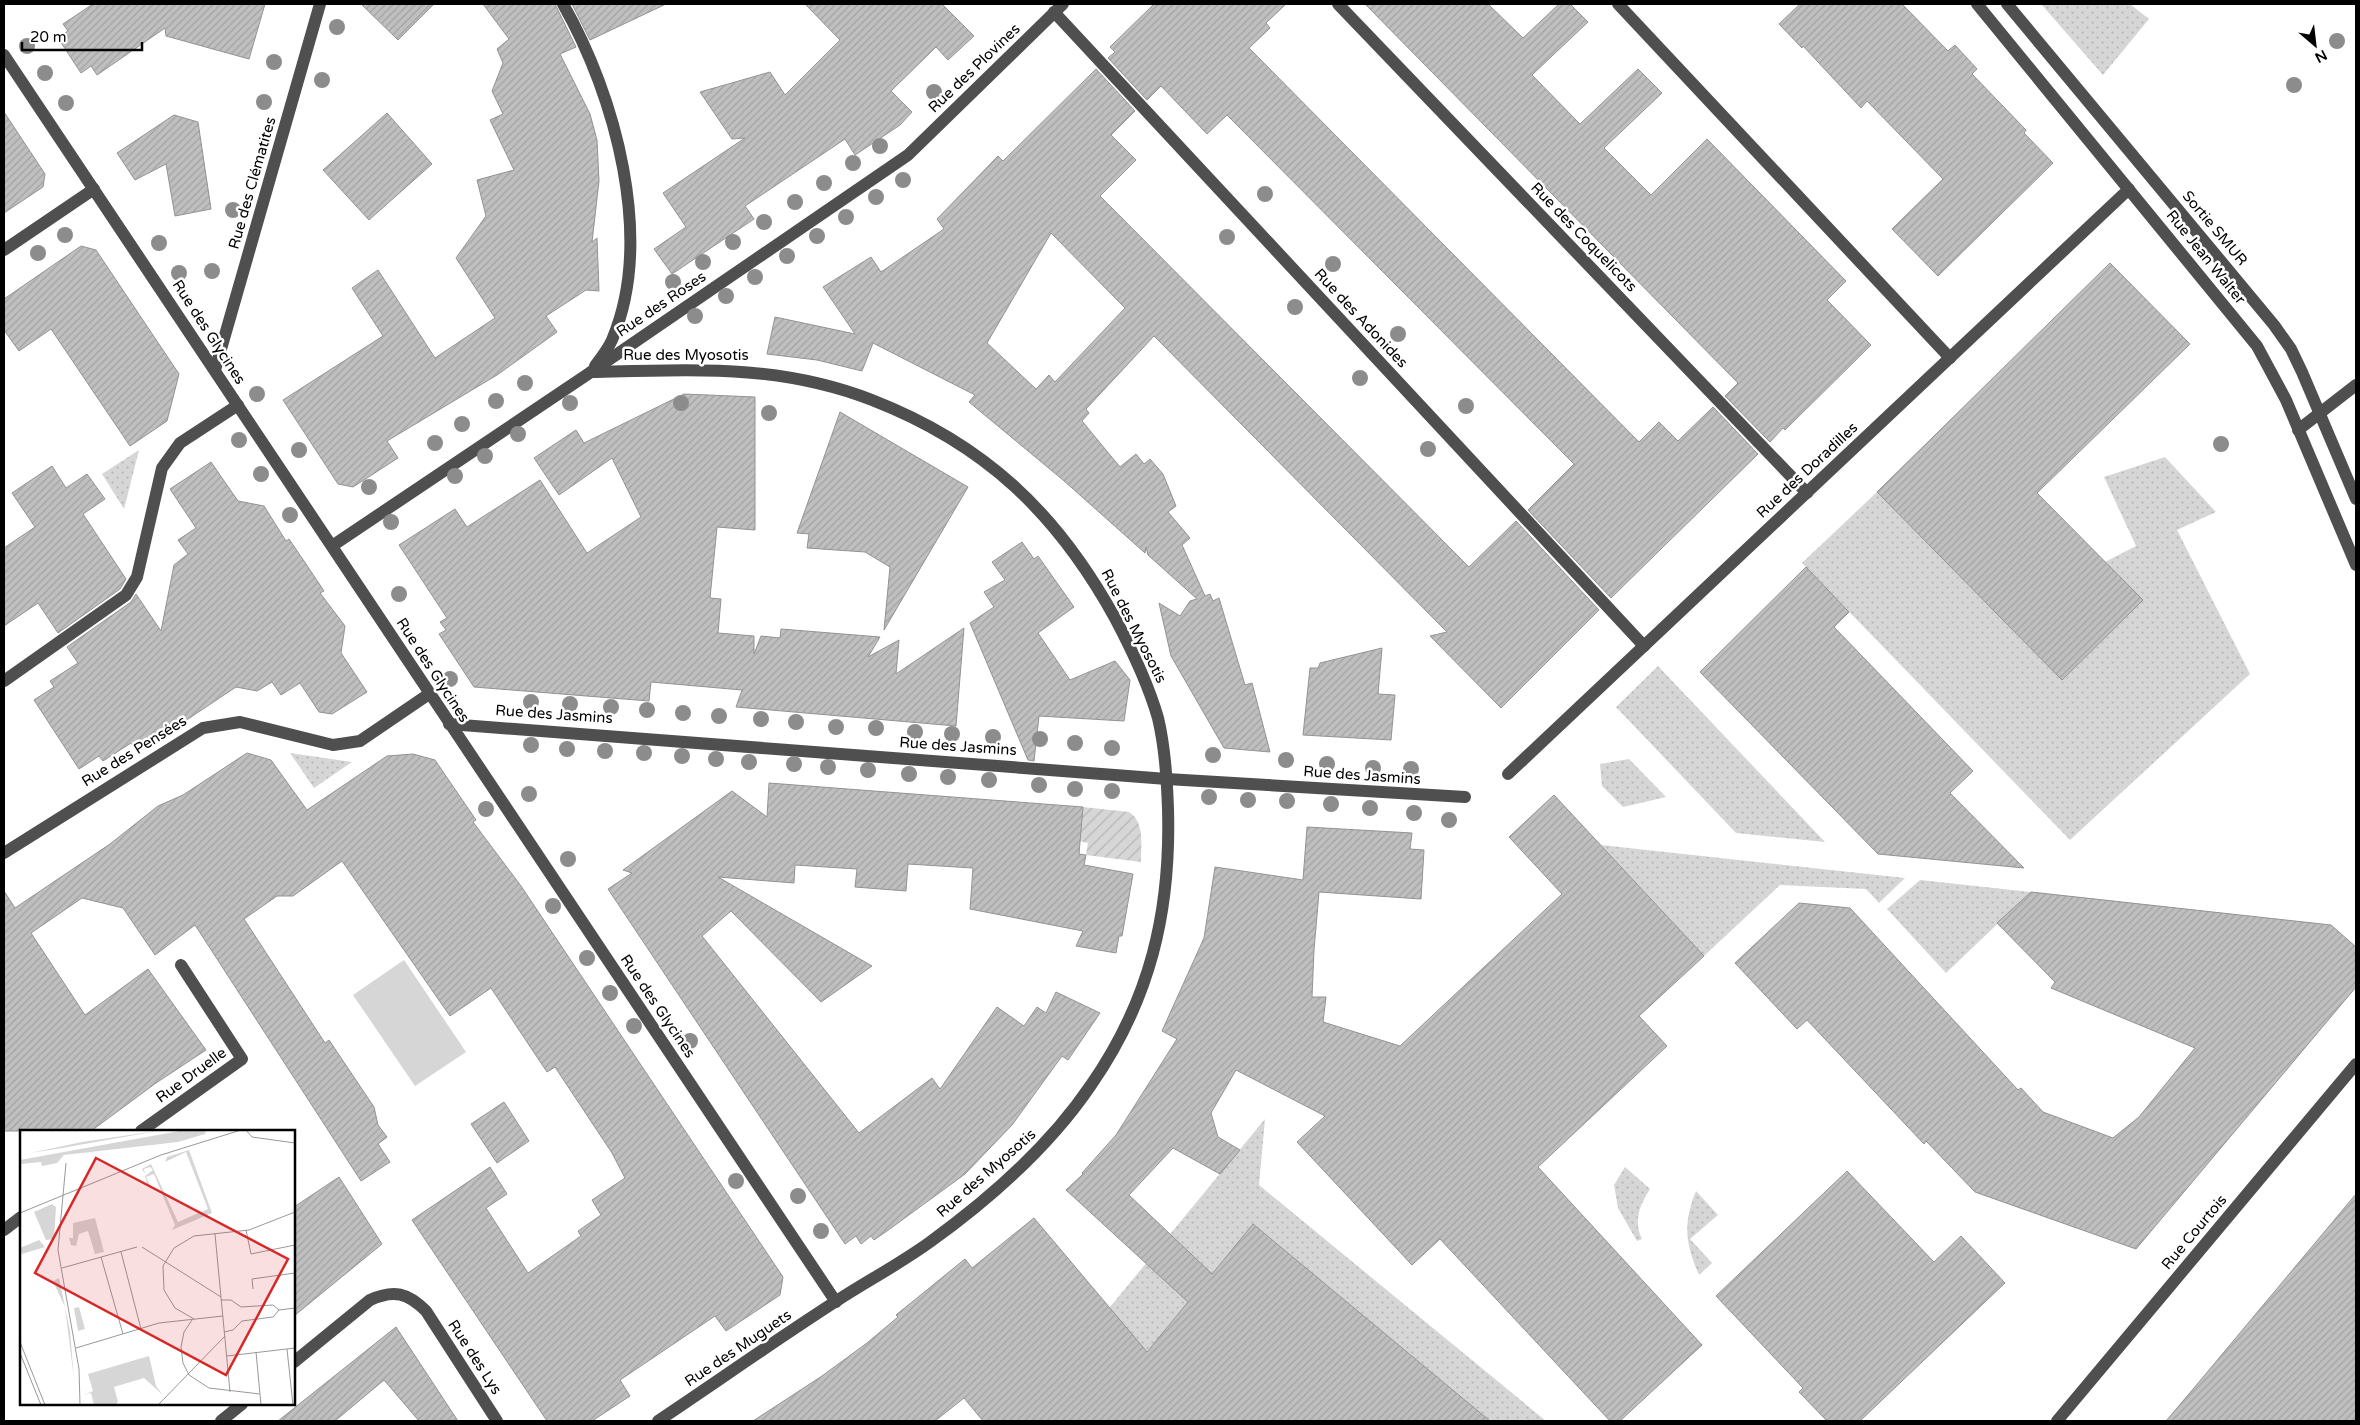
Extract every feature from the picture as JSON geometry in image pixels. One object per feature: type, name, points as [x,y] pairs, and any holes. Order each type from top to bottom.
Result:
[{"type":"street","name":"Rue des Clématites","points":[[215,370],[320,4]]},
{"type":"street","points":[[563,4],[579,32],[604,94],[614,126],[627,193],[629,253],[626,289],[620,319],[611,343],[591,372]]},
{"type":"street","name":"Rue des Coquelicots","points":[[1338,4],[1807,493]]},
{"type":"street","points":[[1618,4],[1950,358]]},
{"type":"street","name":"Rue Jean Walter","points":[[1977,4],[2256,346],[2283,393],[2356,565]]},
{"type":"street","name":"Sortie SMUR","points":[[2006,4],[2274,325],[2291,349],[2356,499]]},
{"type":"street","name":"Rue des Plovines","points":[[908,155],[1058,8]]},
{"type":"street","name":"Rue des Adonides","points":[[1058,8],[1644,646]]},
{"type":"street","name":"Rue des Glycines","points":[[4,55],[332,546],[448,724],[836,1302]]},
{"type":"street","name":"Rue des Roses","points":[[332,546],[591,372],[908,155]]},
{"type":"street","points":[[4,250],[94,189]]},
{"type":"street","name":"Rue des Doradilles","points":[[1508,774],[2129,189]]},
{"type":"street","name":"Rue des Myosotis","points":[[591,372],[726,370],[762,372],[835,388],[897,411],[936,431],[987,462],[1008,480],[1054,527],[1088,571],[1106,602],[1152,696],[1159,723],[1167,779],[1168,849],[1162,921],[1153,958],[1129,1022],[1094,1082],[1070,1115],[1048,1140],[988,1196],[928,1243],[836,1302]]},
{"type":"street","points":[[2298,430],[2356,385]]},
{"type":"street","points":[[4,681],[126,595],[137,577],[162,468],[180,443],[238,405]]},
{"type":"street","name":"Rue des Pensées","points":[[4,853],[202,728],[240,722],[333,745],[360,741],[429,694]]},
{"type":"street","name":"Rue des Jasmins","points":[[448,724],[1167,779],[1466,797]]},
{"type":"street","name":"Rue Druelle","points":[[142,1130],[242,1059],[181,965]]},
{"type":"street","name":"Rue Courtois","points":[[2057,1421],[2356,1064]]},
{"type":"street","points":[[4,1230],[20,1218]]},
{"type":"street","name":"Rue des Lys","points":[[295,1361],[370,1300],[384,1293],[401,1294],[415,1300],[426,1311],[497,1421]]},
{"type":"street","name":"Rue des Muguets","points":[[658,1421],[836,1302]]},
{"type":"street","points":[[220,1421],[241,1405]]},
{"type":"shaded area","points":[[2041,4],[2130,4],[2149,19],[2103,75]]},
{"type":"shaded area","points":[[139,450],[124,509],[102,474]]},
{"type":"shaded area","points":[[2165,457],[2216,512],[2177,530],[2250,674],[2070,840],[1802,563],[1877,492],[2062,680],[2105,562],[2136,546],[2104,477]]},
{"type":"shaded area","points":[[1658,666],[1825,842],[1736,833],[1616,707]]},
{"type":"shaded area","points":[[290,753],[352,762],[314,788]]},
{"type":"shaded area","points":[[1629,759],[1666,797],[1623,807],[1602,786],[1600,764]]},
{"type":"shaded area","points":[[1083,807],[1129,812],[1134,816],[1138,822],[1141,834],[1141,862],[1086,855],[1088,843],[1080,841]]},
{"type":"shaded area","points":[[1601,845],[1905,878],[1879,903],[1866,889],[1780,885],[1704,956]]},
{"type":"shaded area","points":[[1920,880],[2031,892],[1946,973],[1887,909]]},
{"type":"shaded area","points":[[404,960],[466,1052],[415,1086],[353,995]]},
{"type":"shaded area","points":[[1265,1119],[1259,1185],[1546,1421],[1490,1421],[1253,1224],[1089,1421],[1016,1421]]},
{"type":"shaded area","points":[[1625,1167],[1650,1189],[1639,1213],[1638,1225],[1642,1239],[1637,1241],[1618,1208],[1614,1185]]},
{"type":"shaded area","points":[[1696,1191],[1718,1215],[1690,1239],[1712,1263],[1699,1275],[1688,1243],[1687,1233],[1689,1213]]},
{"type":"building","points":[[93,4],[265,4],[249,59],[166,36],[165,28],[97,75],[91,66],[81,73],[58,38],[68,31],[63,24]]},
{"type":"building","points":[[361,4],[434,4],[398,40]]},
{"type":"building","points":[[483,4],[555,4],[576,47],[560,54],[590,114],[597,140],[599,181],[592,242],[597,238],[599,291],[586,290],[546,316],[557,332],[497,375],[387,441],[398,458],[353,487],[338,484],[283,400],[383,336],[352,288],[378,270],[435,358],[495,318],[456,258],[486,216],[477,180],[514,170],[490,120],[503,114],[492,91],[503,63],[497,49],[509,39]]},
{"type":"building","points":[[572,4],[666,4],[590,40]]},
{"type":"building","points":[[805,4],[942,4],[974,36],[948,60],[936,47],[891,91],[912,112],[900,125],[855,155],[845,139],[745,206],[754,219],[672,274],[654,249],[686,227],[663,193],[745,138],[732,139],[700,92],[770,72],[785,95],[840,40]]},
{"type":"building","points":[[1154,4],[1286,4],[1266,23],[1270,28],[1249,48],[1639,442],[1659,422],[1678,441],[1713,407],[1758,454],[1611,598],[1528,510],[1574,464],[1227,115],[1207,134],[1161,86],[1147,100],[1108,58],[1115,52],[1110,47]]},
{"type":"building","points":[[1365,4],[1488,4],[1523,38],[1559,4],[1570,4],[1588,22],[1532,75],[1580,124],[1638,69],[1662,93],[1604,148],[1651,195],[1707,139],[1846,281],[1827,300],[1871,345],[1785,430],[1783,428],[1770,442],[1725,396],[1738,383]]},
{"type":"building","points":[[1800,4],[1902,4],[1948,51],[1955,45],[1977,69],[1972,74],[2026,130],[2024,133],[2053,163],[1938,276],[1892,229],[1943,179],[1867,101],[1861,108],[1803,46],[1802,48],[1779,24]]},
{"type":"building","points":[[1096,69],[1135,111],[1111,135],[1136,160],[1100,196],[1469,567],[1516,521],[1599,610],[1501,708],[1430,636],[1447,632],[1154,336],[1086,409],[1089,413],[1082,421],[1120,467],[1136,454],[1144,464],[1150,459],[1163,474],[1176,506],[1168,512],[1190,538],[1182,545],[1205,596],[1210,594],[1213,601],[1219,598],[1245,685],[1252,683],[1270,752],[1224,748],[1171,656],[1159,603],[1180,616],[1190,601],[1197,599],[1148,555],[1146,547],[1145,553],[1063,480],[969,402],[975,395],[873,343],[862,371],[817,360],[767,354],[775,317],[855,334],[823,287],[871,257],[881,272],[944,229],[937,219],[998,156],[1003,161]],"holes":[[[1051,233],[1125,308],[1055,382],[1049,375],[1036,389],[987,343]]]},
{"type":"building","points":[[4,112],[45,174],[43,187],[4,213]]},
{"type":"building","points":[[387,113],[432,164],[369,220],[323,170]]},
{"type":"building","points":[[174,115],[198,122],[211,209],[175,216],[166,164],[135,180],[117,153]]},
{"type":"building","points":[[81,246],[96,250],[179,374],[167,421],[130,446],[51,329],[19,351],[4,330],[4,299]]},
{"type":"building","points":[[2110,263],[2190,344],[2037,493],[2143,600],[2062,680],[1877,492]]},
{"type":"building","points":[[684,394],[755,397],[755,530],[717,527],[710,598],[721,599],[718,633],[754,636],[754,654],[761,636],[780,638],[781,629],[880,637],[868,657],[899,640],[896,674],[964,628],[956,726],[736,707],[742,690],[651,682],[649,701],[474,687],[439,634],[446,630],[440,622],[447,618],[399,545],[455,509],[467,527],[540,480],[587,553],[641,517],[612,458],[559,495],[534,458],[576,430],[584,443]]},
{"type":"building","points":[[840,412],[968,487],[884,630],[890,567],[865,552],[807,548],[809,534],[797,533]]},
{"type":"building","points":[[211,462],[238,501],[264,506],[286,541],[289,539],[306,564],[324,591],[320,593],[345,626],[341,653],[367,692],[332,714],[319,712],[300,683],[281,695],[272,682],[257,691],[236,687],[137,753],[131,743],[103,761],[99,756],[79,769],[34,700],[54,687],[50,681],[78,663],[67,647],[131,602],[136,594],[161,631],[174,565],[188,554],[178,540],[196,528],[170,489]]},
{"type":"building","points":[[52,466],[66,488],[87,474],[105,499],[83,514],[126,579],[120,589],[58,633],[38,603],[4,626],[4,548],[35,527],[12,493]]},
{"type":"building","points":[[1022,542],[1034,559],[1038,556],[1074,607],[1038,633],[1070,680],[1115,661],[1130,680],[1124,721],[1039,716],[1034,761],[1028,760],[970,623],[994,607],[984,592],[1005,580],[992,562]]},
{"type":"building","points":[[1806,567],[1849,612],[1834,627],[1973,771],[1950,793],[2024,868],[1878,854],[1700,672]]},
{"type":"building","points":[[1382,648],[1378,694],[1395,695],[1391,740],[1303,735],[1310,668],[1318,668],[1320,663]]},
{"type":"building","points":[[247,753],[271,760],[307,810],[387,756],[413,754],[435,760],[476,820],[473,822],[521,886],[783,1277],[780,1295],[726,1331],[715,1316],[620,1380],[630,1396],[592,1421],[547,1421],[412,1220],[490,1167],[507,1194],[486,1208],[528,1273],[581,1236],[578,1231],[601,1215],[592,1200],[625,1178],[612,1153],[555,1067],[547,1072],[491,988],[450,1016],[342,861],[293,896],[277,896],[244,919],[325,1043],[329,1040],[374,1107],[378,1125],[387,1137],[378,1144],[390,1162],[361,1181],[195,925],[155,955],[123,908],[82,898],[31,933],[85,1015],[148,969],[206,1050],[156,1083],[92,1130],[4,1131],[4,891],[15,908],[110,844],[158,806],[183,795]]},
{"type":"building","points":[[769,783],[1083,807],[1079,854],[1086,855],[1084,865],[1133,874],[1122,936],[1119,936],[1116,953],[1076,946],[1083,931],[970,909],[973,868],[908,864],[906,891],[855,887],[857,869],[795,865],[794,883],[718,877],[872,966],[821,1002],[731,911],[702,936],[859,1133],[932,1078],[940,1089],[997,1007],[1024,1026],[1037,1007],[1046,1013],[1056,992],[1100,1013],[1068,1060],[1062,1056],[1012,1125],[965,1174],[874,1240],[871,1236],[861,1244],[856,1236],[845,1244],[608,889],[632,873],[623,870],[732,791],[767,817]]},
{"type":"building","points":[[1554,795],[1704,956],[1639,1016],[1667,1046],[1538,1167],[1702,1345],[1620,1421],[1610,1421],[1440,1239],[1412,1265],[1297,1142],[1325,1116],[1236,1070],[1211,1113],[1218,1137],[1240,1150],[1220,1174],[1173,1148],[1129,1195],[1212,1274],[1253,1224],[1490,1421],[983,1421],[964,1398],[935,1421],[753,1421],[822,1376],[867,1343],[898,1317],[896,1315],[965,1259],[972,1268],[1034,1218],[1147,1352],[1188,1302],[1066,1190],[1083,1174],[1116,1135],[1177,1039],[1162,1031],[1204,938],[1215,867],[1303,880],[1307,827],[1412,833],[1410,849],[1424,850],[1421,899],[1319,892],[1314,950],[1312,997],[1326,997],[1323,1022],[1400,1046],[1562,894],[1509,837]]},
{"type":"building","points":[[2031,892],[2331,925],[2356,947],[2356,987],[2136,1249],[1975,1192],[1926,1141],[1924,1144],[1807,1020],[1797,1029],[1735,963],[1799,903],[1850,908],[2018,1090],[2021,1088],[2043,1112],[2113,1138],[2139,1117],[2195,1048],[2051,988],[2055,982],[1997,923]]},
{"type":"building","points":[[504,1102],[529,1141],[497,1163],[471,1124]]},
{"type":"building","points":[[1847,1171],[1934,1262],[1961,1236],[2005,1283],[1860,1421],[1827,1421],[1799,1392],[1803,1388],[1716,1296]]},
{"type":"building","points":[[339,1177],[382,1244],[295,1315],[295,1206]]},
{"type":"building","points":[[2356,1194],[2356,1421],[2166,1421],[2199,1382]]},
{"type":"building","points":[[396,1327],[458,1421],[419,1421],[384,1380],[335,1421],[278,1421]]}]
